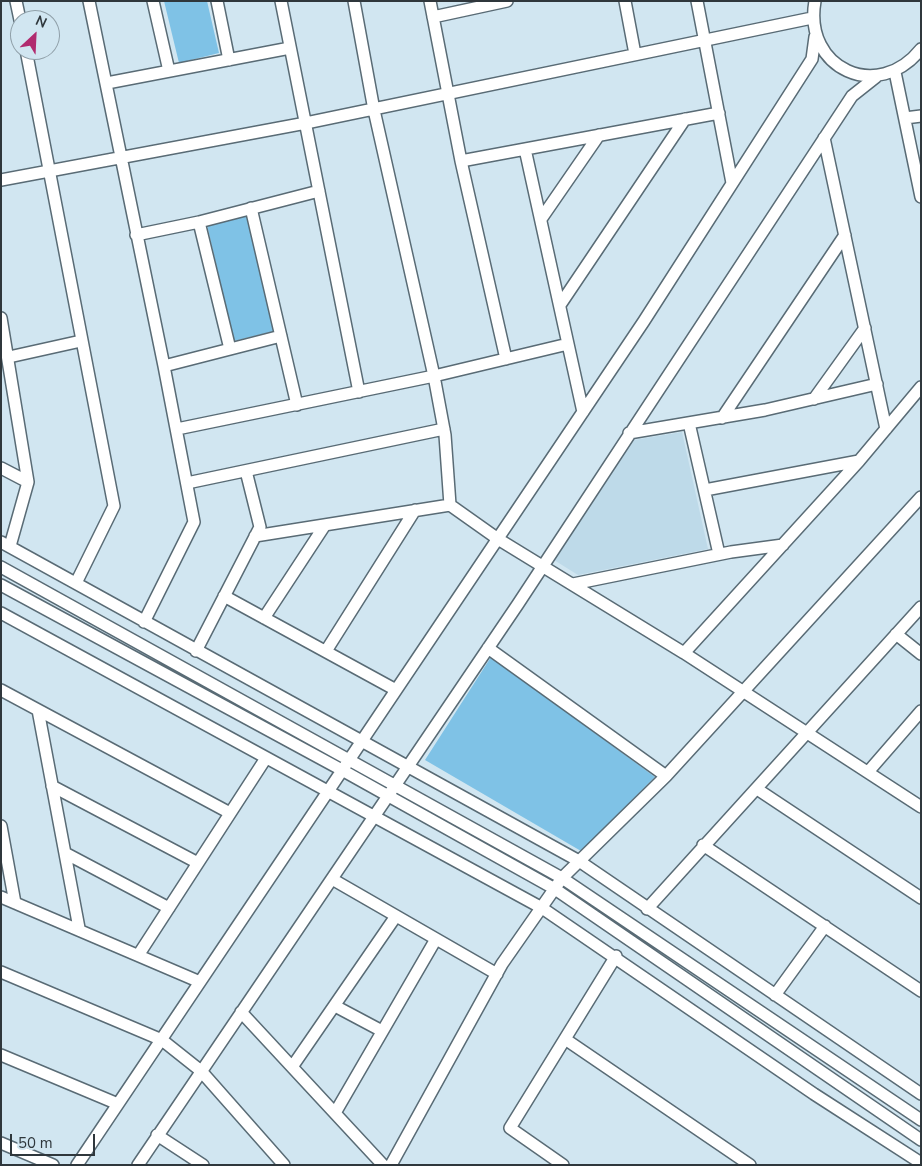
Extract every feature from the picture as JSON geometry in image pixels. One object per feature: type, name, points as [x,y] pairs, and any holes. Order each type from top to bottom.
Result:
[{"type":"street","points":[[89,1],[177,429],[194,522],[144,622]]},
{"type":"street","points":[[153,1],[169,71]]},
{"type":"street","points":[[217,1],[229,60]]},
{"type":"street","points":[[281,1],[359,392]]},
{"type":"street","points":[[354,1],[374,110],[434,376],[444,429],[450,505]]},
{"type":"street","points":[[430,1],[461,161],[506,359]]},
{"type":"street","points":[[625,1],[635,54]]},
{"type":"street","points":[[697,1],[732,183]]},
{"type":"street","points":[[815,1],[812,18],[816,37],[825,54],[839,67],[857,75],[876,77],[895,72],[911,62],[921,49]]},
{"type":"street","points":[[433,17],[503,2]]},
{"type":"street","points":[[1,180],[306,124],[812,18]]},
{"type":"street","points":[[77,1165],[583,412],[812,59],[816,37]]},
{"type":"street","points":[[107,83],[290,48]]},
{"type":"street","points":[[28,60],[51,170],[81,340],[114,506],[76,583]]},
{"type":"street","points":[[895,72],[921,197]]},
{"type":"street","points":[[138,1165],[376,816],[543,566],[852,96],[876,77]]},
{"type":"street","points":[[461,161],[719,113]]},
{"type":"street","points":[[905,118],[921,116]]},
{"type":"street","points":[[560,305],[685,119]]},
{"type":"street","points":[[541,219],[599,135]]},
{"type":"street","points":[[824,138],[886,429]]},
{"type":"street","points":[[525,149],[583,412]]},
{"type":"street","points":[[136,235],[199,222],[319,191]]},
{"type":"street","points":[[251,208],[297,404]]},
{"type":"street","points":[[199,222],[230,349]]},
{"type":"street","points":[[722,418],[845,235]]},
{"type":"street","points":[[1,318],[9,357],[7,376],[28,482],[6,544],[196,651],[579,861],[647,910],[921,1094]]},
{"type":"street","points":[[814,399],[865,328]]},
{"type":"street","points":[[164,366],[281,336]]},
{"type":"street","points":[[9,357],[81,340]]},
{"type":"street","points":[[177,429],[434,376],[568,344]]},
{"type":"street","points":[[629,433],[722,418],[877,384]]},
{"type":"street","points":[[684,653],[859,461],[921,387]]},
{"type":"street","points":[[689,423],[719,554]]},
{"type":"street","points":[[187,483],[444,429]]},
{"type":"street","points":[[704,490],[859,461]]},
{"type":"street","points":[[1,468],[28,482]]},
{"type":"street","points":[[196,651],[260,527],[246,471]]},
{"type":"street","points":[[392,1165],[497,974],[562,878],[666,776],[921,497]]},
{"type":"street","points":[[255,536],[450,505],[498,539],[684,653],[921,807]]},
{"type":"street","points":[[326,651],[415,510]]},
{"type":"street","points":[[264,618],[325,525]]},
{"type":"street","points":[[573,584],[719,554],[783,545]]},
{"type":"street","points":[[1,567],[562,878],[921,1120]]},
{"type":"street","points":[[1,585],[342,770],[555,889],[921,1140]]},
{"type":"street","points":[[224,596],[396,690]]},
{"type":"street","points":[[647,910],[921,607]]},
{"type":"street","points":[[1,613],[542,908],[616,956],[814,1094],[921,1163]]},
{"type":"street","points":[[896,634],[921,654]]},
{"type":"street","points":[[488,648],[666,776]]},
{"type":"street","points":[[1,690],[230,813]]},
{"type":"street","points":[[38,710],[79,928]]},
{"type":"street","points":[[868,772],[921,711]]},
{"type":"street","points":[[139,954],[266,758]]},
{"type":"street","points":[[52,786],[198,863]]},
{"type":"street","points":[[757,789],[921,898]]},
{"type":"street","points":[[1,826],[16,903]]},
{"type":"street","points":[[704,845],[921,991]]},
{"type":"street","points":[[65,853],[169,908]]},
{"type":"street","points":[[332,879],[497,974]]},
{"type":"street","points":[[1,897],[79,928],[200,982]]},
{"type":"street","points":[[292,1068],[396,916]]},
{"type":"street","points":[[775,995],[825,926]]},
{"type":"street","points":[[335,1113],[436,939]]},
{"type":"street","points":[[563,1165],[510,1128],[616,956]]},
{"type":"street","points":[[1,972],[162,1040],[201,1071],[284,1165]]},
{"type":"street","points":[[335,1006],[382,1032]]},
{"type":"street","points":[[241,1012],[383,1165]]},
{"type":"street","points":[[565,1039],[750,1165]]},
{"type":"street","points":[[1,1055],[118,1104]]},
{"type":"street","points":[[157,1135],[203,1165]]},
{"type":"street","points":[[1,1143],[53,1165]]},
{"type":"shaded area","points":[[164,1],[207,1],[219,53],[179,63]]},
{"type":"shaded area","points":[[247,215],[274,331],[234,341],[207,225]]},
{"type":"shaded area","points":[[682,432],[708,549],[578,575],[554,560],[634,440]]},
{"type":"shaded area","points":[[491,657],[655,777],[581,851],[425,760]]}]
